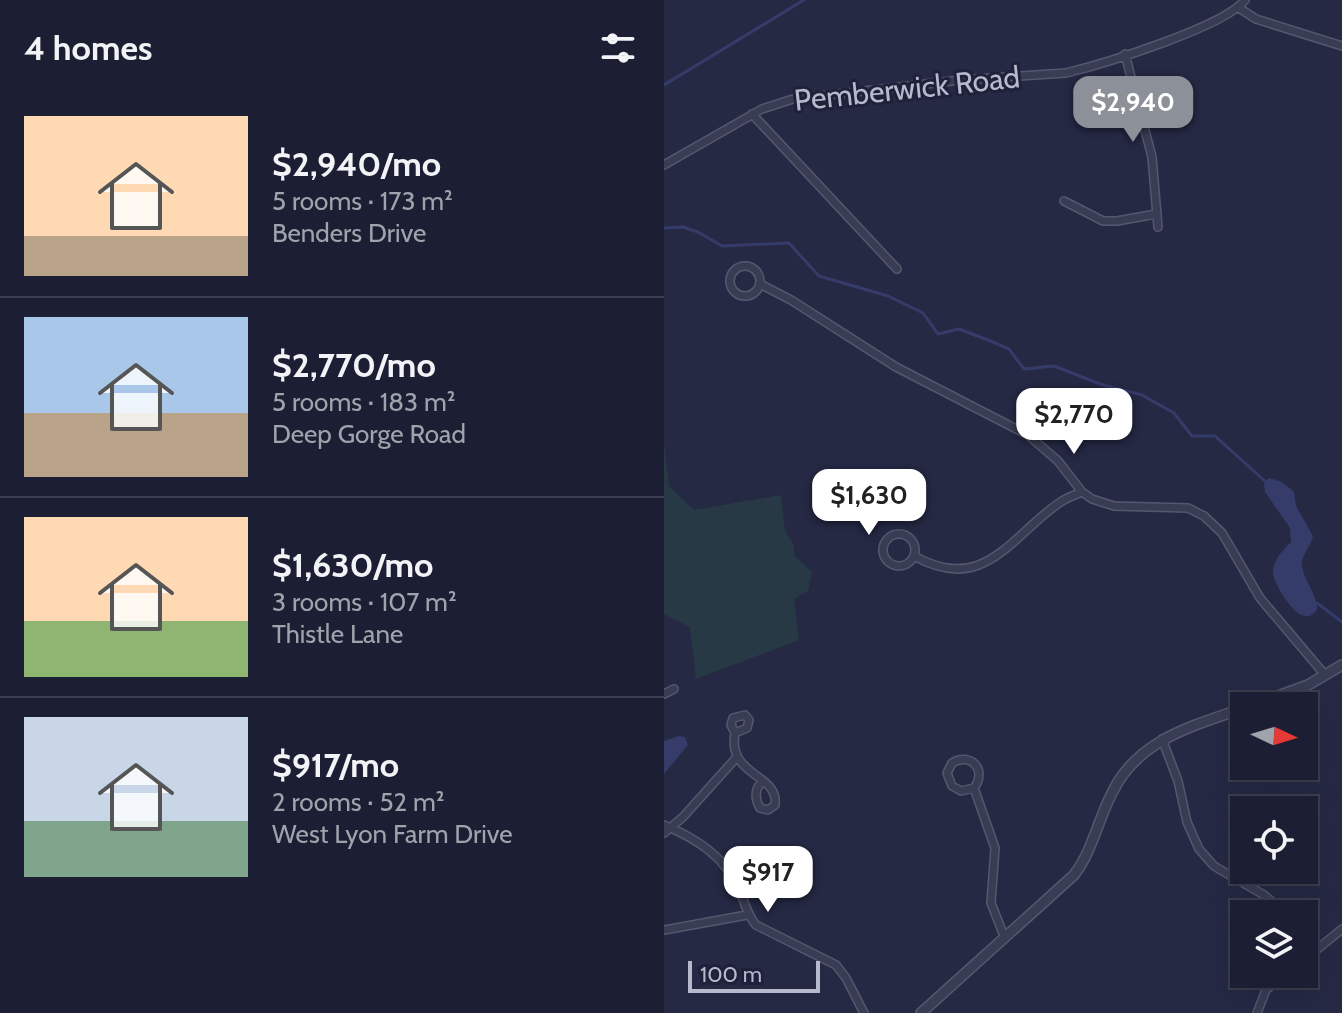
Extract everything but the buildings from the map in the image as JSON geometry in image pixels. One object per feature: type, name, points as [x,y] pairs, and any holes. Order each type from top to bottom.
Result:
[{"type":"street","name":"Pemberwick Road","points":[[664,165],[777,103],[807,96],[961,80],[1066,73],[1208,24],[1239,8],[1245,0]]},
{"type":"street","points":[[1239,8],[1256,19],[1342,46]]},
{"type":"street","points":[[1125,54],[1152,157],[1158,227]]},
{"type":"street","points":[[752,114],[897,269]]},
{"type":"street","points":[[1064,201],[1103,221],[1156,214]]},
{"type":"street","points":[[749,266],[759,274],[760,284],[750,295],[740,295],[731,286],[730,275],[739,267],[749,266]]},
{"type":"street","points":[[760,284],[813,313],[896,367],[1028,435],[1058,461],[1082,492],[1105,505],[1188,508],[1204,516],[1222,533],[1260,598],[1325,675]]},
{"type":"street","points":[[914,556],[947,569],[986,562],[1023,536],[1060,502],[1082,492]]},
{"type":"street","points":[[894,534],[904,534],[913,542],[914,556],[902,566],[892,565],[883,553],[884,542],[894,534]]},
{"type":"street","points":[[1291,692],[1342,665]]},
{"type":"street","points":[[664,694],[674,689]]},
{"type":"street","points":[[928,1011],[1004,936],[1074,875],[1088,853],[1113,791],[1132,762],[1162,739],[1230,713]]},
{"type":"street","points":[[735,733],[732,747],[736,758],[762,782]]},
{"type":"street","points":[[1162,739],[1178,781],[1187,822],[1199,849],[1214,866],[1270,900]]},
{"type":"street","points":[[736,758],[666,829],[697,841],[720,859],[736,883],[747,915],[766,931],[836,965],[864,1013]]},
{"type":"street","points":[[963,758],[977,766],[979,781],[974,788],[961,791],[952,786],[947,773],[952,763],[963,758]]},
{"type":"street","points":[[974,788],[995,848],[991,903],[1004,936]]},
{"type":"street","points":[[664,930],[747,915]]},
{"type":"street","points":[[1318,947],[1342,929]]},
{"type":"street","points":[[1257,1013],[1268,988]]},
{"type":"shaded area","points":[[664,442],[669,486],[694,510],[781,495],[785,531],[794,545],[794,555],[812,572],[808,591],[794,599],[799,640],[696,679],[690,627],[664,614]]},
{"type":"water","points":[[1269,478],[1282,482],[1294,492],[1296,506],[1313,536],[1302,563],[1317,605],[1317,610],[1310,616],[1300,614],[1289,604],[1273,574],[1276,561],[1291,542],[1290,528],[1265,492],[1264,483]]},
{"type":"water","points":[[685,737],[688,745],[664,774],[664,741]]},
{"type":"waterway","points":[[664,85],[804,0]]},
{"type":"waterway","points":[[664,228],[683,227],[722,246],[789,243],[819,276],[888,296],[923,313],[938,334],[959,329],[1009,349],[1024,369],[1054,366],[1100,384],[1142,395],[1174,413],[1192,436],[1215,436],[1266,482]]},
{"type":"waterway","points":[[1317,603],[1342,622]]}]
